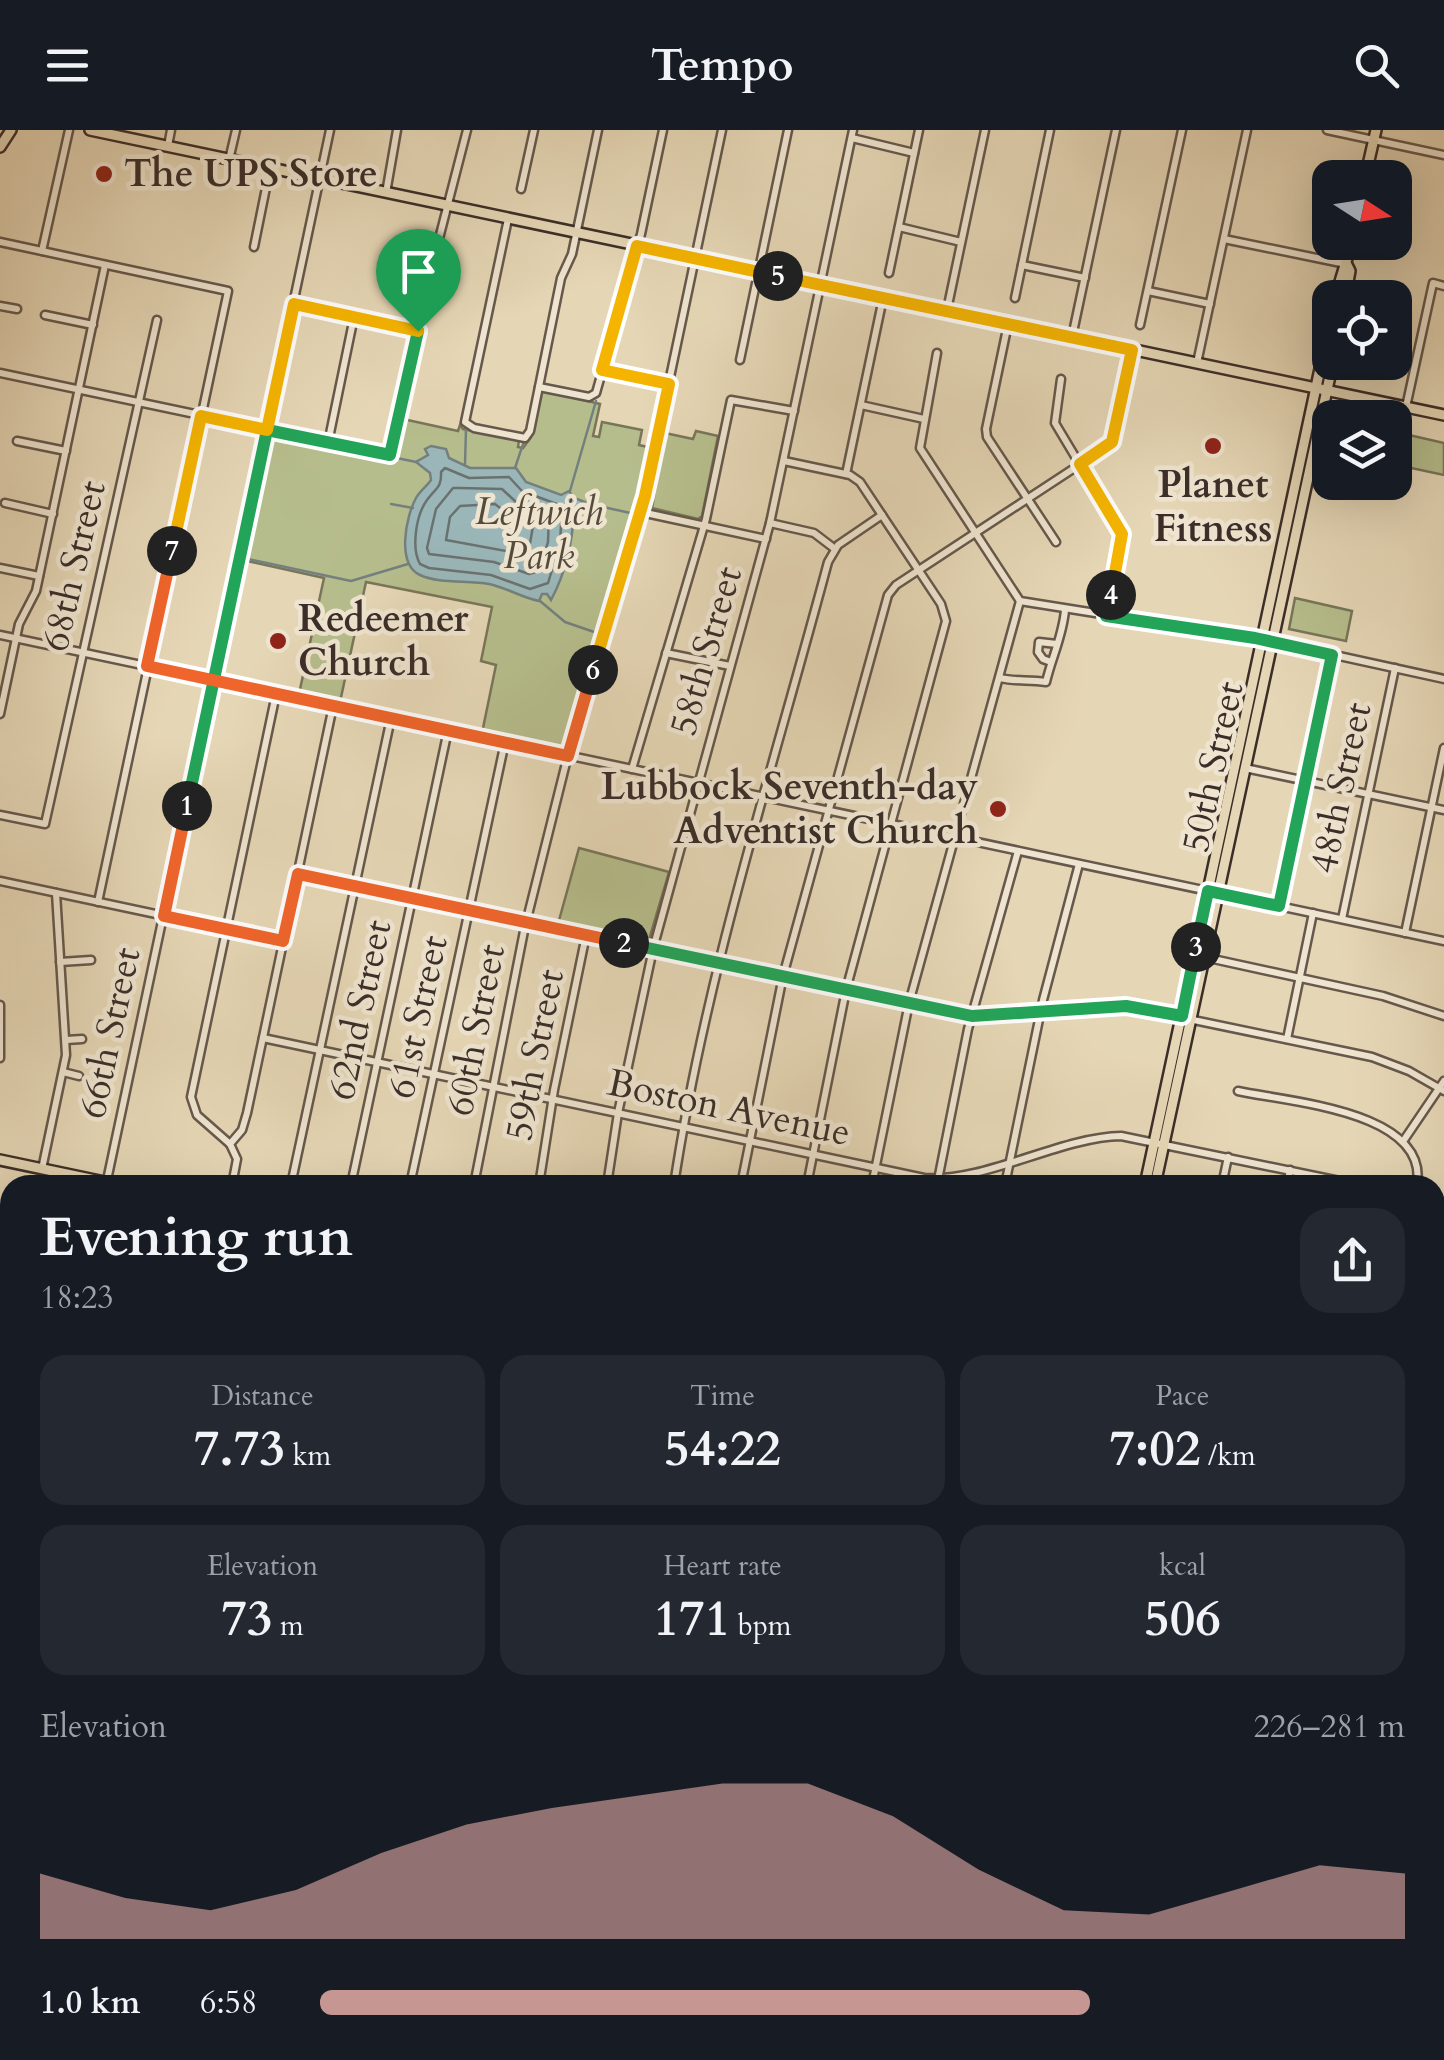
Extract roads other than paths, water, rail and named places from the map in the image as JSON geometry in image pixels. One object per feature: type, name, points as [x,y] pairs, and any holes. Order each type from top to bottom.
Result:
[{"type":"main road","points":[[0,145],[7,130]]},
{"type":"main road","points":[[90,130],[1371,400]]},
{"type":"main road","points":[[1369,160],[1374,135]]},
{"type":"main road","points":[[1340,280],[1348,260]]},
{"type":"main road","points":[[1347,264],[1349,280]]},
{"type":"main road","name":"50th Street","points":[[1148,1175],[1159,1142],[1213,892],[1317,380]]},
{"type":"main road","name":"50th Street","points":[[1266,640],[1329,380]]},
{"type":"main road","points":[[1412,408],[1444,415]]},
{"type":"main road","name":"50th Street","points":[[1186,1017],[1204,957],[1213,892]]},
{"type":"main road","name":"50th Street","points":[[1156,1175],[1159,1142]]},
{"type":"main road","points":[[0,1160],[68,1175]]},
{"type":"street","points":[[42,251],[68,130]]},
{"type":"street","points":[[168,146],[171,130]]},
{"type":"street","points":[[229,160],[236,130]]},
{"type":"street","name":"66th Street","points":[[108,1175],[330,130]]},
{"type":"street","points":[[386,193],[398,130]]},
{"type":"street","points":[[0,374],[390,455],[468,130]]},
{"type":"street","points":[[521,189],[534,130]]},
{"type":"street","points":[[508,218],[466,423],[527,437],[598,130]]},
{"type":"street","points":[[538,387],[594,395],[637,246],[662,130]]},
{"type":"street","name":"60th Street","points":[[476,1175],[526,922],[568,756],[641,512],[722,130]]},
{"type":"street","points":[[740,360],[788,130]]},
{"type":"street","points":[[889,273],[919,130]]},
{"type":"street","points":[[947,312],[985,130]]},
{"type":"street","points":[[1015,298],[1050,130]]},
{"type":"street","points":[[1072,338],[1116,130]]},
{"type":"street","points":[[1140,325],[1182,130]]},
{"type":"street","points":[[1197,364],[1247,130]]},
{"type":"street","points":[[1327,130],[1374,135],[1444,155]]},
{"type":"street","points":[[852,134],[914,152]]},
{"type":"street","name":"58th Street","points":[[609,1175],[653,948],[770,523],[852,134]]},
{"type":"street","points":[[254,247],[270,168]]},
{"type":"street","points":[[899,227],[961,242]]},
{"type":"street","points":[[1224,239],[1347,264]]},
{"type":"street","points":[[0,242],[228,291],[98,902]]},
{"type":"street","points":[[0,714],[20,619],[35,595],[106,264]]},
{"type":"street","points":[[1022,265],[1085,278]]},
{"type":"street","points":[[1407,400],[1432,283],[1444,286]]},
{"type":"street","points":[[1148,291],[1210,304]]},
{"type":"street","points":[[846,474],[883,298]]},
{"type":"street","points":[[294,304],[418,331]]},
{"type":"street","points":[[0,306],[17,309]]},
{"type":"street","points":[[44,315],[93,325]]},
{"type":"street","points":[[328,443],[354,317]]},
{"type":"street","name":"68th Street","points":[[0,815],[46,824],[157,320]]},
{"type":"street","points":[[1008,324],[986,429],[992,445],[1056,542]]},
{"type":"street","points":[[743,1175],[783,976],[888,595],[896,584],[1112,442],[1132,350]]},
{"type":"street","points":[[873,1175],[909,1003],[1020,601],[922,454],[920,442],[937,353]]},
{"type":"street","points":[[602,370],[669,384]]},
{"type":"street","points":[[1061,379],[1055,423],[1122,534],[1106,616]]},
{"type":"street","points":[[632,769],[704,526],[731,400],[794,411]]},
{"type":"street","points":[[861,405],[924,419]]},
{"type":"street","points":[[18,440],[66,451]]},
{"type":"street","points":[[784,461],[846,474],[860,482],[918,570],[946,621],[846,990],[809,1175]]},
{"type":"street","points":[[4,503],[52,514]]},
{"type":"street","points":[[641,512],[766,539]]},
{"type":"street","points":[[676,1175],[718,962],[828,562],[834,549],[882,514]]},
{"type":"street","points":[[770,523],[814,533],[834,549]]},
{"type":"street","points":[[0,568],[39,576]]},
{"type":"street","points":[[1020,601],[1266,640],[1444,679]]},
{"type":"street","points":[[1000,678],[1046,682],[1066,610]]},
{"type":"street","points":[[0,635],[1444,941]]},
{"type":"street","points":[[1051,662],[1038,652],[1039,642],[1057,644]]},
{"type":"street","points":[[666,653],[730,666]]},
{"type":"street","points":[[1279,906],[1332,655]]},
{"type":"street","name":"48th Street","points":[[1342,920],[1395,668]]},
{"type":"street","points":[[234,1175],[237,1158],[230,1144],[197,1115],[192,1097],[276,694]]},
{"type":"street","points":[[230,1144],[244,1124],[334,706]]},
{"type":"street","points":[[293,1175],[391,718]]},
{"type":"street","name":"62nd Street","points":[[353,1175],[448,730]]},
{"type":"street","name":"61st Street","points":[[412,1175],[505,742]]},
{"type":"street","points":[[1404,932],[1444,748]]},
{"type":"street","points":[[1239,767],[1444,810]]},
{"type":"street","points":[[938,1175],[972,1016],[1018,851]]},
{"type":"street","points":[[1007,1175],[1041,1011],[1080,864]]},
{"type":"street","points":[[298,874],[972,1016],[1126,1006],[1390,1062],[1442,1086],[1404,1140]]},
{"type":"street","points":[[0,881],[283,941]]},
{"type":"street","points":[[42,1169],[57,1123],[66,1055],[56,893]]},
{"type":"street","name":"48th Street","points":[[1287,1039],[1314,914]]},
{"type":"street","name":"59th Street","points":[[541,1175],[586,935]]},
{"type":"street","points":[[1204,957],[1384,996],[1444,1016]]},
{"type":"street","points":[[60,962],[91,960]]},
{"type":"street","points":[[54,1002],[64,1001]]},
{"type":"street","points":[[0,1006],[0,1058]]},
{"type":"street","name":"Boston Avenue","points":[[263,1038],[908,1175]]},
{"type":"street","points":[[66,1043],[80,1043]]},
{"type":"street","points":[[66,1055],[77,1056]]},
{"type":"street","points":[[62,1078],[74,1081],[62,1078]]},
{"type":"street","points":[[1238,1091],[1354,1116],[1386,1128],[1404,1140],[1417,1162],[1417,1175]]},
{"type":"street","points":[[58,1100],[70,1102]]},
{"type":"street","name":"Boston Avenue","points":[[962,1175],[1105,1137],[1159,1142],[1313,1175]]},
{"type":"street","points":[[50,1138],[60,1140]]},
{"type":"street","points":[[46,1154],[57,1156]]},
{"type":"street","points":[[1224,1175],[1228,1157]]},
{"type":"street","points":[[1289,1175],[1290,1170]]},
{"type":"water","points":[[425,449],[446,449],[449,458],[470,468],[516,468],[526,482],[561,495],[569,491],[585,502],[574,509],[568,556],[551,600],[547,594],[542,594],[539,601],[489,584],[428,578],[413,569],[405,539],[409,516],[416,498],[431,480],[430,473],[416,462],[428,455]]},
{"type":"waterway","points":[[570,491],[596,401]]},
{"type":"waterway","points":[[465,464],[466,429]]},
{"type":"waterway","points":[[515,468],[524,441]]},
{"type":"waterway","points":[[392,457],[416,462]]},
{"type":"waterway","points":[[585,503],[635,514]]},
{"type":"waterway","points":[[391,504],[413,508]]},
{"type":"waterway","points":[[243,558],[351,581],[408,564]]},
{"type":"waterway","points":[[540,601],[565,622],[600,634]]},
{"type":"place","name":"The UPS Store","points":[[104,174]]},
{"type":"place","name":"Planet Fitness","points":[[1213,446]]},
{"type":"place","name":"Redeemer Church","points":[[278,641]]},
{"type":"place","name":"Lubbock Seventh-day Adventist Church","points":[[998,809]]},
{"type":"park label","name":"Leftwich Park","points":[[539,534]]}]
